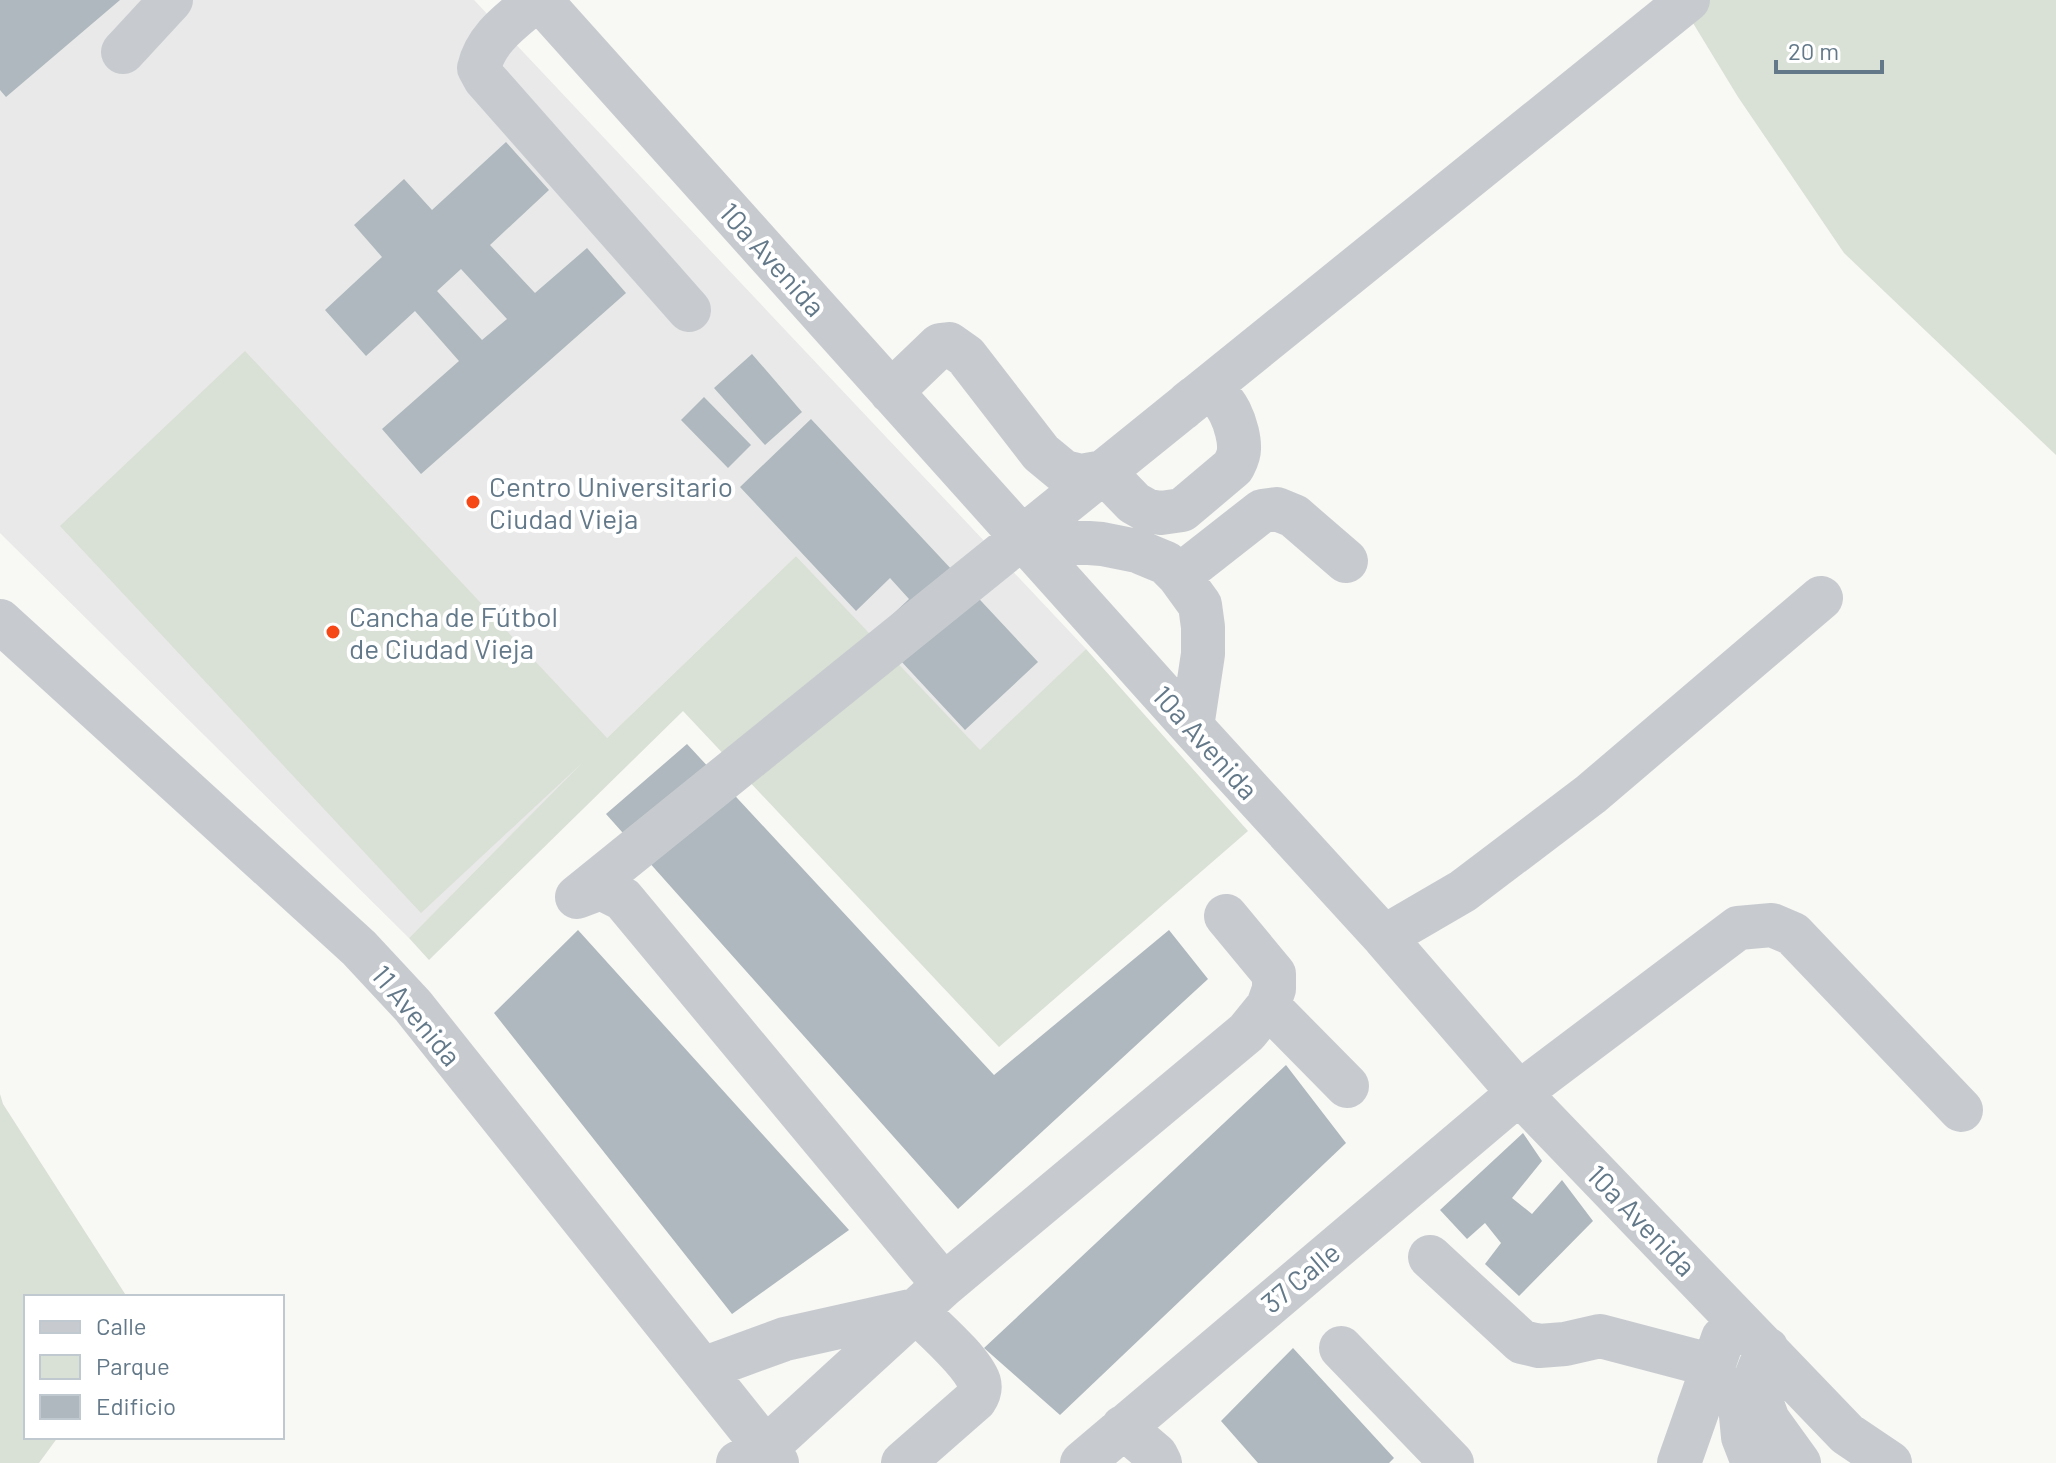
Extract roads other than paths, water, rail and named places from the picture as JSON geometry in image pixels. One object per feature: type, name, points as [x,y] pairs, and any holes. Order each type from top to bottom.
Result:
[{"type":"street","points":[[123,52],[171,0]]},
{"type":"street","points":[[538,0],[487,45],[479,68],[485,79],[689,310]]},
{"type":"street","name":"10a Avenida","points":[[538,0],[1384,937],[1519,1093],[1732,1313],[1761,1365],[1847,1434],[1890,1463]]},
{"type":"street","points":[[903,1463],[975,1400],[980,1392],[979,1382],[930,1298],[623,899],[601,888],[577,897],[1688,0]]},
{"type":"street","points":[[891,392],[930,353],[940,345],[949,344],[966,356],[1041,453],[1064,472],[1081,476],[1104,472]]},
{"type":"street","points":[[1104,472],[1134,503],[1148,511],[1182,510],[1233,467],[1240,447],[1234,418],[1220,397],[1210,393],[1200,394]]},
{"type":"street","points":[[1179,576],[1262,511],[1277,509],[1294,516],[1346,561]]},
{"type":"street","points":[[1022,538],[1102,544],[1137,551],[1166,563],[1179,576],[1200,605],[1203,627],[1203,654],[1192,727]]},
{"type":"street","points":[[1384,937],[1463,891],[1591,794],[1821,598]]},
{"type":"street","name":"11 Avenida","points":[[0,621],[359,948],[413,1006],[703,1369],[760,1458]]},
{"type":"street","points":[[760,1458],[930,1298],[1247,1032],[1268,1006],[1274,989],[1274,974],[1226,916]]},
{"type":"street","name":"37 Calle","points":[[1082,1463],[1519,1093],[1738,928],[1772,925],[1793,934],[1961,1110]]},
{"type":"street","points":[[1268,1006],[1347,1086]]},
{"type":"street","points":[[1430,1257],[1522,1342],[1552,1345],[1600,1336],[1714,1366]]},
{"type":"street","points":[[703,1369],[785,1339],[930,1298]]},
{"type":"street","points":[[1679,1463],[1732,1313]]},
{"type":"street","points":[[1341,1348],[1452,1463]]},
{"type":"street","points":[[1757,1463],[1743,1437],[1741,1416],[1761,1365]]},
{"type":"street","points":[[1761,1365],[1768,1420],[1799,1463]]},
{"type":"street","points":[[1123,1427],[1156,1455],[1160,1463]]},
{"type":"place","name":"Centro Universitario Ciudad Vieja","points":[[473,502]]},
{"type":"place","name":"Cancha de Fútbol de Ciudad Vieja","points":[[333,632]]}]
